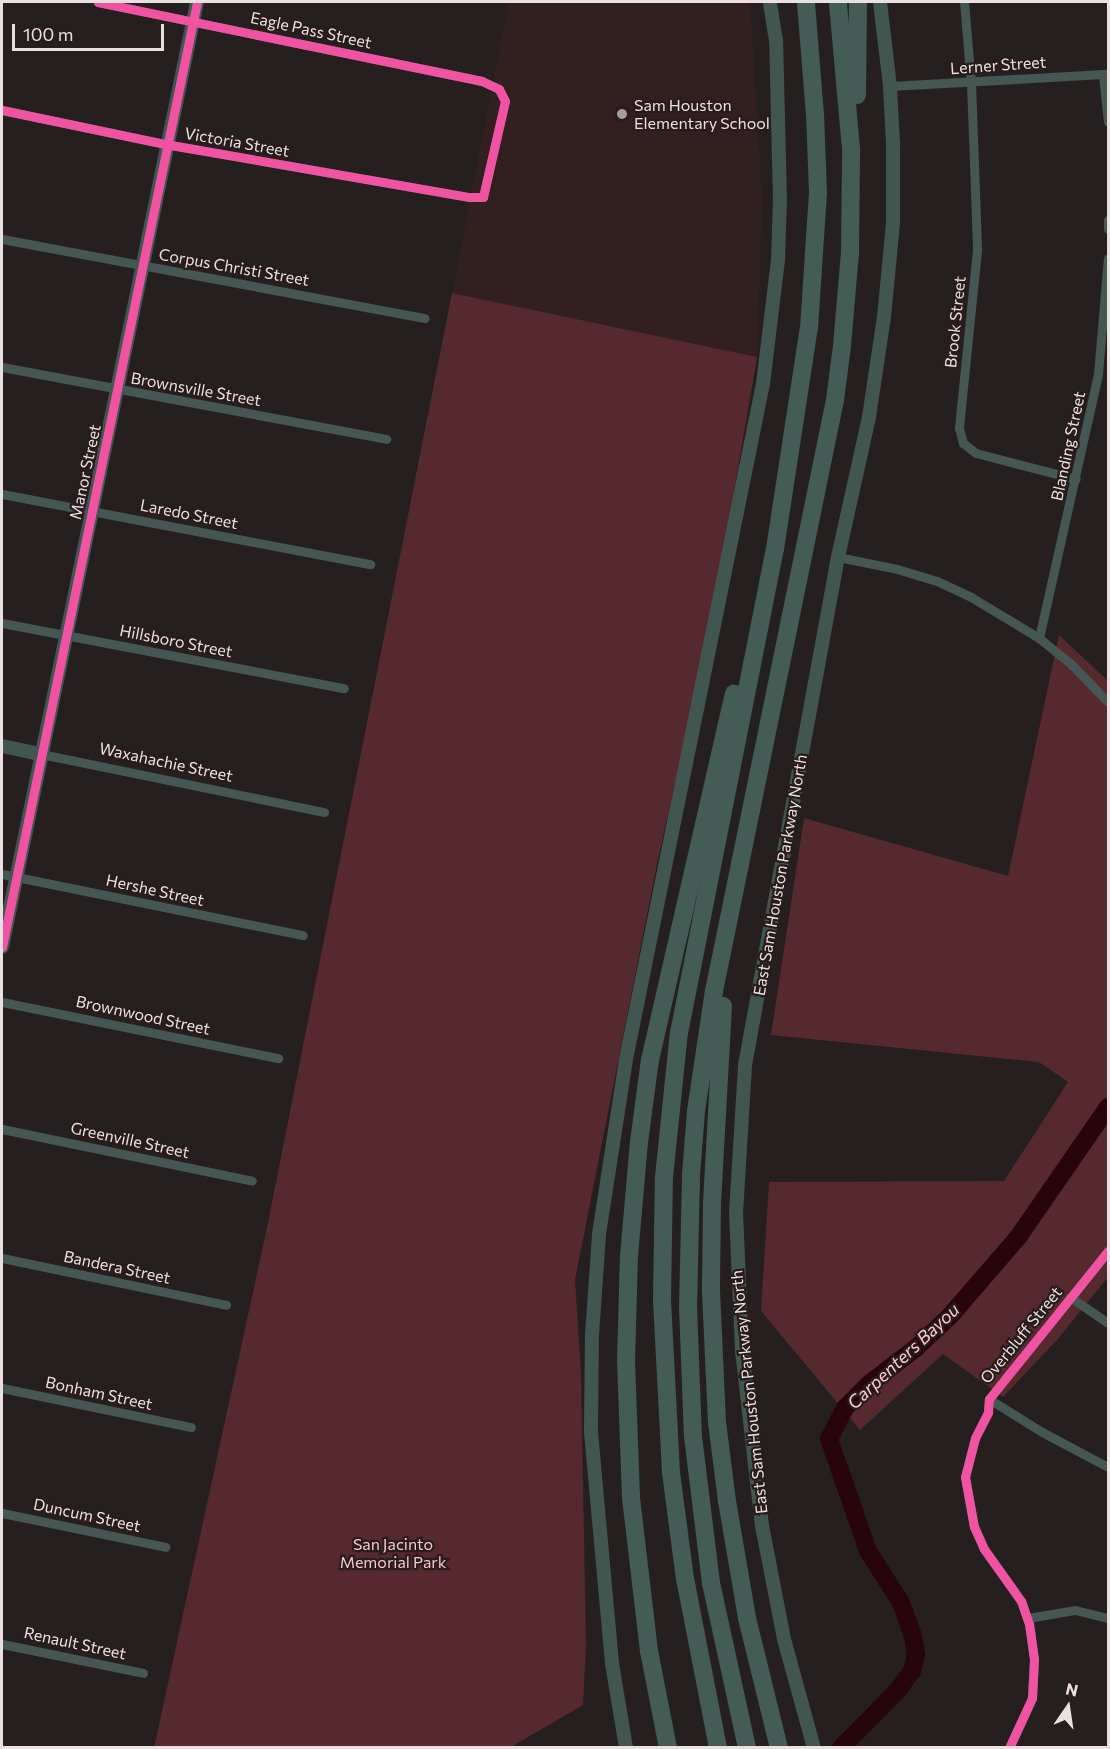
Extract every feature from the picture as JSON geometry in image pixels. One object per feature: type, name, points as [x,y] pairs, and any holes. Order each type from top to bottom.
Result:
[{"type":"highway","points":[[718,1748],[702,1672],[676,1508],[665,1380],[663,1228],[668,1130],[680,1033],[775,549],[803,376],[814,284],[818,192],[815,115],[806,2]]},
{"type":"highway","points":[[838,2],[847,86],[851,216]]},
{"type":"highway","points":[[747,1748],[711,1583],[693,1437],[689,1241],[697,1101],[714,991],[737,873],[834,400],[848,293],[857,123],[858,2]]},
{"type":"highway","points":[[668,1748],[654,1682],[639,1574],[631,1497],[627,1414],[629,1256],[639,1142],[650,1060],[724,740],[803,376]]},
{"type":"highway","points":[[737,873],[720,1039],[712,1203],[711,1292],[717,1422],[727,1501],[747,1618],[779,1748]]},
{"type":"main road","name":"Manor Street","points":[[2,947],[143,266],[165,144],[196,2]]},
{"type":"main road","points":[[626,1748],[612,1663],[591,1430],[592,1335],[599,1234],[627,1054],[763,384],[778,260],[780,200],[776,41],[770,2]]},
{"type":"main road","name":"East Sam Houston Parkway North","points":[[814,1748],[784,1639],[762,1526],[738,1304],[736,1213],[745,1065],[838,557],[869,417],[884,318],[893,223],[890,86],[880,2]]},
{"type":"main road","name":"Waxahachie Street","points":[[2,746],[41,754]]},
{"type":"street","name":"Eagle Pass Street","points":[[98,2],[482,81],[499,89],[505,101],[483,197],[469,197]]},
{"type":"street","name":"Brook Street","points":[[963,2],[971,83],[977,250],[959,428],[963,443],[976,453],[1077,479]]},
{"type":"street","name":"Lerner Street","points":[[890,86],[1106,75]]},
{"type":"street","points":[[1106,75],[1108,122]]},
{"type":"street","name":"Victoria Street","points":[[2,110],[165,144],[469,197]]},
{"type":"street","points":[[1108,220],[1108,229]]},
{"type":"street","name":"Corpus Christi Street","points":[[2,239],[425,318]]},
{"type":"street","name":"Blanding Street","points":[[1039,638],[1077,479],[1098,374],[1108,258]]},
{"type":"street","name":"Brownsville Street","points":[[2,367],[386,439]]},
{"type":"street","name":"Laredo Street","points":[[2,494],[370,564]]},
{"type":"street","points":[[838,557],[897,569],[937,581],[1002,615],[1039,638],[1070,663],[1108,702]]},
{"type":"street","name":"Hillsboro Street","points":[[2,623],[344,688]]},
{"type":"street","name":"Waxahachie Street","points":[[41,754],[324,812]]},
{"type":"street","name":"Hershe Street","points":[[2,874],[303,935]]},
{"type":"street","name":"Brownwood Street","points":[[2,1002],[278,1058]]},
{"type":"street","name":"Greenville Street","points":[[2,1129],[252,1181]]},
{"type":"street","name":"Overbluff Street","points":[[1009,1748],[1032,1698],[1034,1659],[1028,1618],[1021,1601],[978,1538],[969,1510],[965,1477],[975,1438],[988,1412],[989,1399],[1108,1251]]},
{"type":"street","name":"Bandera Street","points":[[2,1258],[226,1305]]},
{"type":"street","points":[[1070,1298],[1108,1323]]},
{"type":"street","name":"Bonham Street","points":[[2,1388],[191,1427]]},
{"type":"street","points":[[989,1399],[1042,1432],[1108,1467]]},
{"type":"street","name":"Duncum Street","points":[[2,1513],[166,1547]]},
{"type":"street","points":[[1028,1618],[1075,1610],[1108,1618]]},
{"type":"street","name":"Renault Street","points":[[2,1644],[143,1673]]},
{"type":"shaded area","name":"Sam Houston Elementary School","points":[[509,2],[750,2],[762,200],[757,357],[452,293]]},
{"type":"green space","name":"San Jacinto Memorial Park","points":[[452,293],[757,357],[715,603],[657,864],[575,1280],[581,1373],[586,1646],[583,1705],[511,1747],[154,1748],[268,1223]]},
{"type":"green space","points":[[1059,635],[1108,681],[1108,1277],[1057,1340],[1003,1397],[943,1354],[860,1430],[761,1311],[769,1182],[1004,1181],[1068,1082],[1039,1062],[771,1035],[804,818],[1008,876]]},
{"type":"waterway","name":"Carpenters Bayou","points":[[841,1748],[898,1690],[912,1671],[916,1655],[913,1636],[900,1601],[868,1551],[829,1439],[845,1408],[869,1384],[916,1348],[950,1316],[1019,1236],[1108,1107]]},
{"type":"cycle path","points":[[2,110],[165,144],[469,197],[483,197],[505,101],[499,89],[482,81],[98,2]]},
{"type":"cycle path","points":[[2,947],[197,2]]},
{"type":"cycle path","points":[[1009,1748],[1032,1698],[1034,1659],[1029,1624],[1021,1601],[984,1549],[974,1527],[965,1477],[975,1438],[988,1412],[989,1399],[1108,1251]]},
{"type":"place","name":"Sam Houston Elementary School","points":[[622,114]]}]
